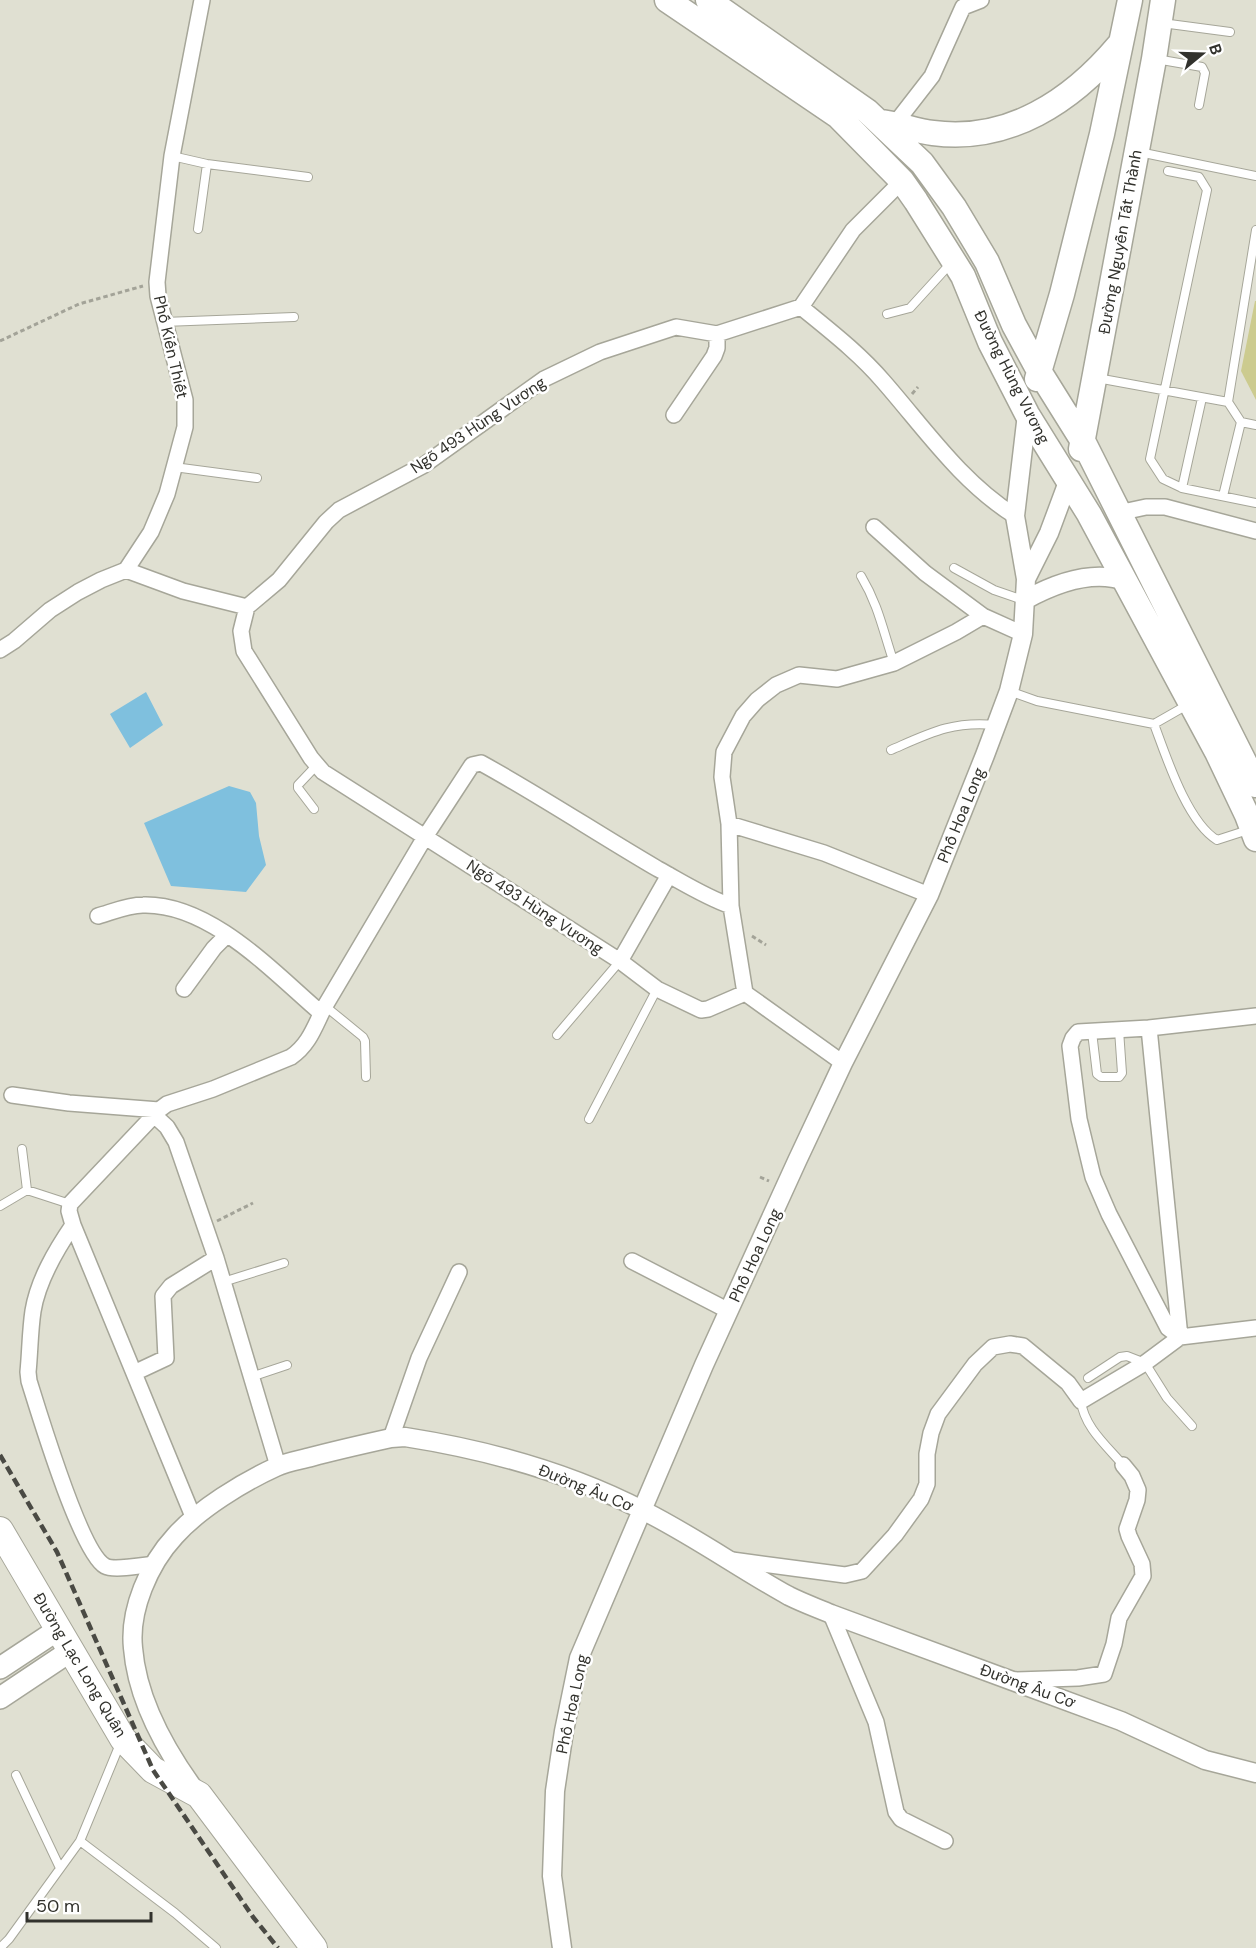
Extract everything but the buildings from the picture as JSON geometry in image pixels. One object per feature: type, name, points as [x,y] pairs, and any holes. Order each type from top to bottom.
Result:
[{"type":"highway","name":"Đường Lạc Long Quân","points":[[0,1530],[123,1739],[153,1770],[199,1795],[314,1948]]},
{"type":"main road","name":"Đường Hùng Vương","points":[[667,0],[838,116],[902,182],[954,259],[990,342],[1026,414],[1089,514],[1216,752],[1254,834]]},
{"type":"main road","name":"Đường Hùng Vương","points":[[708,0],[887,123],[922,163],[972,234],[987,262],[1014,325],[1039,371],[1084,443],[1237,743],[1256,785]]},
{"type":"main road","points":[[1026,414],[1062,294],[1102,134],[1122,43],[1127,1]]},
{"type":"main road","name":"Đường Nguyễn Tất Thành","points":[[1068,482],[1084,443],[1162,11]]},
{"type":"main road","points":[[864,141],[887,123],[932,133],[958,134],[991,131],[1016,124],[1040,114],[1073,92],[1093,75],[1122,43]]},
{"type":"main road","points":[[1122,43],[1155,55]]},
{"type":"main road","points":[[0,1668],[59,1629]]},
{"type":"main road","points":[[0,1698],[72,1650]]},
{"type":"street","name":"Phố Kiến Thiết","points":[[126,570],[151,532],[167,494],[185,427],[185,400],[164,322],[157,282],[172,156],[202,0]]},
{"type":"street","points":[[887,123],[932,76],[958,3],[981,0]]},
{"type":"street","points":[[902,182],[853,230],[801,307],[882,380],[968,481],[992,502],[1015,516]]},
{"type":"street","name":"Ngõ 493 Hùng Vương","points":[[745,993],[708,1010],[701,1010],[657,989],[620,961],[316,766],[244,651],[241,631],[247,607],[279,580],[326,522],[339,510],[424,465],[544,379],[600,352],[676,327],[717,334],[801,307]]},
{"type":"street","points":[[674,415],[717,352],[717,334]]},
{"type":"street","name":"Phố Hoa Long","points":[[562,1948],[552,1876],[555,1791],[579,1658],[729,1311],[843,1063],[929,895],[1009,691],[1023,634],[1026,579],[1015,516],[1026,414]]},
{"type":"street","name":"Phố Hoa Long","points":[[1026,579],[1049,533],[1068,482]]},
{"type":"street","points":[[1118,513],[1146,507],[1165,507],[1256,531]]},
{"type":"street","points":[[874,527],[925,573],[983,616],[1023,634]]},
{"type":"street","points":[[0,650],[50,610],[78,592],[126,570],[183,591],[247,607]]},
{"type":"street","points":[[1025,600],[1053,586],[1075,580],[1108,577],[1125,581]]},
{"type":"street","points":[[843,1063],[745,993],[731,906],[729,824],[722,777],[724,752],[743,716],[757,700],[776,685],[799,675],[837,680],[894,663],[983,616]]},
{"type":"street","points":[[194,1519],[74,1225],[69,1211],[70,1204],[156,1112],[167,1104],[213,1089],[291,1057],[305,1045],[323,1009],[425,837],[472,765],[481,763],[541,796],[607,840],[714,900],[731,906]]},
{"type":"street","points":[[729,824],[824,853],[929,895]]},
{"type":"street","points":[[620,961],[669,875]]},
{"type":"street","points":[[98,916],[142,905],[162,906],[187,912],[215,926],[323,1009]]},
{"type":"street","points":[[184,989],[214,948],[227,935]]},
{"type":"street","points":[[1180,1337],[1167,1328],[1162,1320],[1093,1177],[1079,1119],[1070,1046],[1078,1032],[1149,1029],[1256,1016]]},
{"type":"street","points":[[1149,1029],[1180,1337]]},
{"type":"street","points":[[12,1095],[156,1112],[172,1134],[216,1258],[278,1466]]},
{"type":"street","points":[[74,1225],[53,1260],[34,1308],[29,1381],[78,1523],[97,1560],[109,1568],[154,1564]]},
{"type":"street","points":[[134,1373],[166,1358],[163,1296],[171,1286],[216,1258]]},
{"type":"street","points":[[632,1261],[729,1311]]},
{"type":"street","points":[[391,1438],[419,1359],[459,1272]]},
{"type":"street","points":[[729,1559],[845,1575],[862,1571],[895,1535],[921,1499],[927,1484],[927,1454],[931,1433],[938,1414],[975,1365],[993,1347],[1010,1344],[1023,1346],[1068,1383],[1081,1401],[1145,1363],[1180,1337],[1256,1328]]},
{"type":"street","name":"Đường Âu Cơ","points":[[199,1795],[175,1763],[157,1729],[139,1681],[133,1648],[135,1615],[154,1564],[175,1536],[194,1519],[230,1491],[278,1466],[391,1438],[405,1437],[502,1456],[591,1487],[642,1510],[790,1596],[831,1614],[1121,1721],[1205,1760],[1256,1773]]},
{"type":"street","points":[[1010,1680],[1078,1678],[1104,1674],[1119,1618],[1143,1576],[1142,1564],[1127,1528],[1137,1500],[1138,1490],[1132,1476],[1123,1465]]},
{"type":"street","points":[[831,1614],[876,1722],[896,1812],[901,1819],[945,1841]]},
{"type":"lane","points":[[1162,11],[1230,32]]},
{"type":"lane","points":[[1155,55],[1202,67],[1205,73],[1200,105]]},
{"type":"lane","points":[[1137,151],[1256,176]]},
{"type":"lane","points":[[172,156],[207,164],[308,177]]},
{"type":"lane","points":[[198,229],[207,164]]},
{"type":"lane","points":[[1168,171],[1198,177],[1207,190],[1150,459],[1163,479],[1182,488],[1256,503]]},
{"type":"lane","points":[[1256,230],[1228,402],[1241,422],[1256,425]]},
{"type":"lane","points":[[886,314],[910,308],[954,259]]},
{"type":"lane","points":[[164,322],[294,316]]},
{"type":"lane","points":[[1095,377],[1228,402]]},
{"type":"lane","points":[[1182,488],[1202,398]]},
{"type":"lane","points":[[1223,496],[1241,422]]},
{"type":"lane","points":[[174,467],[257,478]]},
{"type":"lane","points":[[954,568],[994,590],[1025,600]]},
{"type":"lane","points":[[861,576],[874,597],[894,663]]},
{"type":"lane","points":[[1009,691],[1037,701],[1154,724],[1190,703]]},
{"type":"lane","points":[[891,750],[956,725],[973,723],[996,725]]},
{"type":"lane","points":[[1154,724],[1173,774],[1197,820],[1211,836],[1217,840],[1254,834]]},
{"type":"lane","points":[[314,809],[298,785],[316,766]]},
{"type":"lane","points":[[556,1035],[620,961]]},
{"type":"lane","points":[[590,1119],[657,989]]},
{"type":"lane","points":[[323,1009],[363,1037],[366,1077]]},
{"type":"lane","points":[[1092,1032],[1097,1074],[1101,1077],[1119,1077],[1122,1073],[1119,1030]]},
{"type":"lane","points":[[22,1149],[27,1190]]},
{"type":"lane","points":[[0,1206],[27,1190],[70,1204]]},
{"type":"lane","points":[[223,1282],[284,1263]]},
{"type":"lane","points":[[1088,1378],[1120,1357],[1127,1356],[1145,1363],[1167,1398],[1192,1426]]},
{"type":"lane","points":[[251,1377],[287,1365]]},
{"type":"lane","points":[[1081,1401],[1087,1422],[1123,1465]]},
{"type":"lane","points":[[0,1948],[9,1939],[80,1841],[123,1739]]},
{"type":"lane","points":[[16,1775],[60,1868]]},
{"type":"lane","points":[[80,1841],[175,1913],[216,1948]]},
{"type":"path","points":[[0,341],[79,304],[111,293],[157,282]]},
{"type":"path","points":[[205,1227],[253,1203]]},
{"type":"water","points":[[146,692],[163,725],[130,748],[110,714]]},
{"type":"water","points":[[229,786],[250,792],[256,803],[259,836],[266,865],[246,892],[171,886],[144,823]]},
{"type":"railway","points":[[0,1455],[57,1552],[153,1770],[253,1917],[278,1948]]}]
